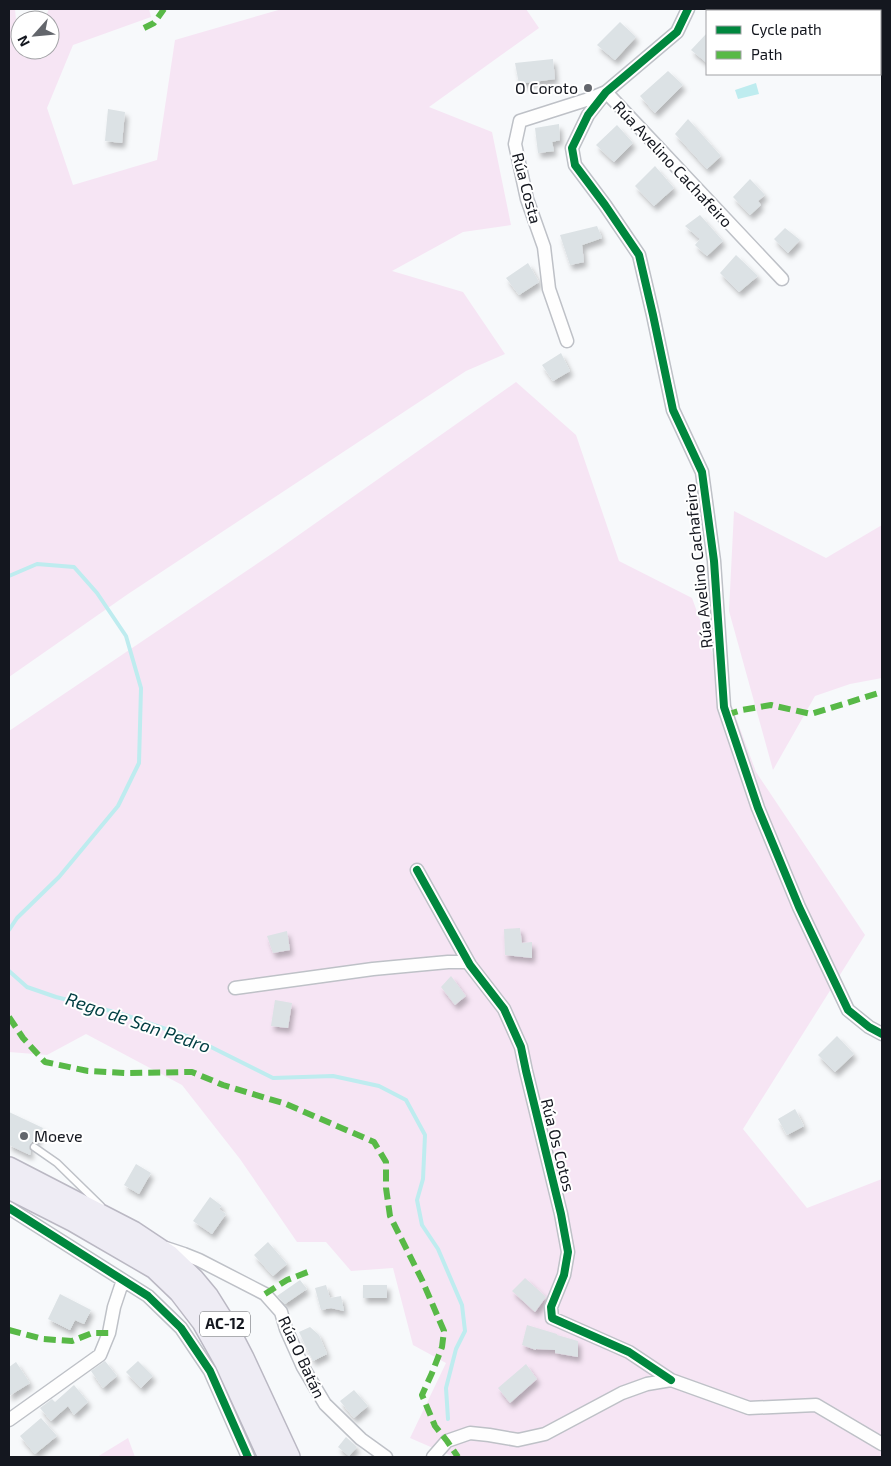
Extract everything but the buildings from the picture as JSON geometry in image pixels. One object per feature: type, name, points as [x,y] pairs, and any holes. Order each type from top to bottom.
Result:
[{"type":"highway","name":"AC-12","points":[[9,1168],[133,1232],[169,1256],[193,1279],[208,1296],[228,1329],[289,1457]]},
{"type":"highway","name":"AC-12","points":[[9,1188],[74,1221],[155,1268],[180,1292],[203,1322],[225,1362],[269,1457]]},
{"type":"street","name":"Rúa Avelino Cachafeiro","points":[[688,9],[677,32],[606,92],[588,115],[572,148],[575,166],[605,204],[639,255],[673,410],[702,472],[714,561],[724,707],[761,817],[799,907],[848,1010],[869,1028],[882,1034]]},
{"type":"street","name":"Rúa Avelino Cachafeiro","points":[[606,92],[782,279]]},
{"type":"street","name":"Rúa Costa","points":[[567,341],[549,288],[544,247],[527,200],[515,144],[520,120],[606,92]]},
{"type":"street","name":"Rúa Os Cotos","points":[[417,870],[468,962],[504,1009],[522,1047],[568,1252],[564,1276],[551,1307],[552,1318],[629,1352],[671,1380]]},
{"type":"street","points":[[235,988],[373,969],[468,962]]},
{"type":"street","points":[[9,1208],[148,1296],[181,1328],[210,1371],[245,1455]]},
{"type":"street","name":"Rúa O Batán","points":[[151,1244],[199,1260],[265,1294],[282,1312],[286,1329],[303,1367],[324,1404],[361,1440],[386,1457]]},
{"type":"street","points":[[9,1420],[100,1355],[109,1333],[114,1307],[124,1280]]},
{"type":"street","points":[[433,1457],[447,1441],[470,1433],[489,1434],[518,1440],[546,1434],[622,1393],[647,1384],[671,1380],[749,1408],[816,1405],[882,1444]]},
{"type":"lane","points":[[34,1147],[57,1163],[119,1225]]},
{"type":"shaded area","points":[[9,9],[15,10],[10,10],[10,60],[60,60],[60,10],[49,9],[149,9],[151,17],[73,45],[47,108],[73,185],[157,160],[175,40],[282,9],[526,9],[539,28],[429,107],[492,132],[511,225],[463,232],[392,271],[463,292],[505,354],[466,371],[128,594],[9,677]]},
{"type":"shaded area","points":[[516,382],[576,435],[619,561],[692,598],[756,772],[865,935],[743,1129],[807,1208],[882,1179],[882,1457],[454,1457],[410,1438],[446,1363],[413,1345],[393,1268],[351,1271],[326,1242],[297,1242],[240,1159],[182,1085],[86,1034],[47,1055],[9,1052],[9,731],[276,551]]},
{"type":"shaded area","points":[[734,511],[826,558],[882,525],[882,678],[850,684],[815,696],[773,770],[729,611]]},
{"type":"shaded area","points":[[128,1438],[135,1457],[97,1457]]},
{"type":"water","points":[[756,83],[759,94],[738,99],[735,90]]},
{"type":"waterway","name":"Rego de San Pedro","points":[[9,576],[37,564],[74,567],[97,593],[126,636],[141,688],[139,763],[118,806],[59,877],[17,918],[9,930]]},
{"type":"waterway","name":"Rego de San Pedro","points":[[9,971],[27,987],[56,997],[122,1014],[195,1039],[273,1078],[333,1076],[379,1086],[406,1100],[425,1135],[423,1179],[417,1200],[422,1225],[438,1249],[462,1305],[465,1331],[456,1349],[446,1388],[448,1419]]},
{"type":"marked path","points":[[144,28],[154,23],[164,9]]},
{"type":"marked path","points":[[726,715],[771,705],[811,714],[882,692]]},
{"type":"marked path","points":[[9,1017],[23,1038],[45,1062],[88,1071],[126,1073],[192,1072],[223,1085],[286,1104],[374,1142],[386,1162],[386,1188],[390,1216],[422,1280],[444,1331],[442,1347],[422,1395],[435,1426],[458,1457]]},
{"type":"marked path","points":[[265,1294],[287,1280],[313,1270]]},
{"type":"marked path","points":[[9,1330],[43,1339],[72,1341],[92,1333],[109,1333]]},
{"type":"cycle path","points":[[688,9],[677,32],[606,92],[588,115],[572,148],[575,165],[639,255],[673,410],[702,472],[714,561],[724,707],[758,808],[799,907],[848,1010],[869,1027],[882,1034]]},
{"type":"cycle path","points":[[417,870],[470,965],[504,1009],[521,1047],[561,1214],[568,1252],[564,1275],[551,1307],[552,1318],[629,1352],[671,1380]]},
{"type":"cycle path","points":[[9,1208],[148,1296],[181,1328],[210,1371],[248,1457]]},
{"type":"place","name":"O Coroto","points":[[588,88]]},
{"type":"place","name":"Moeve","points":[[24,1136]]}]
